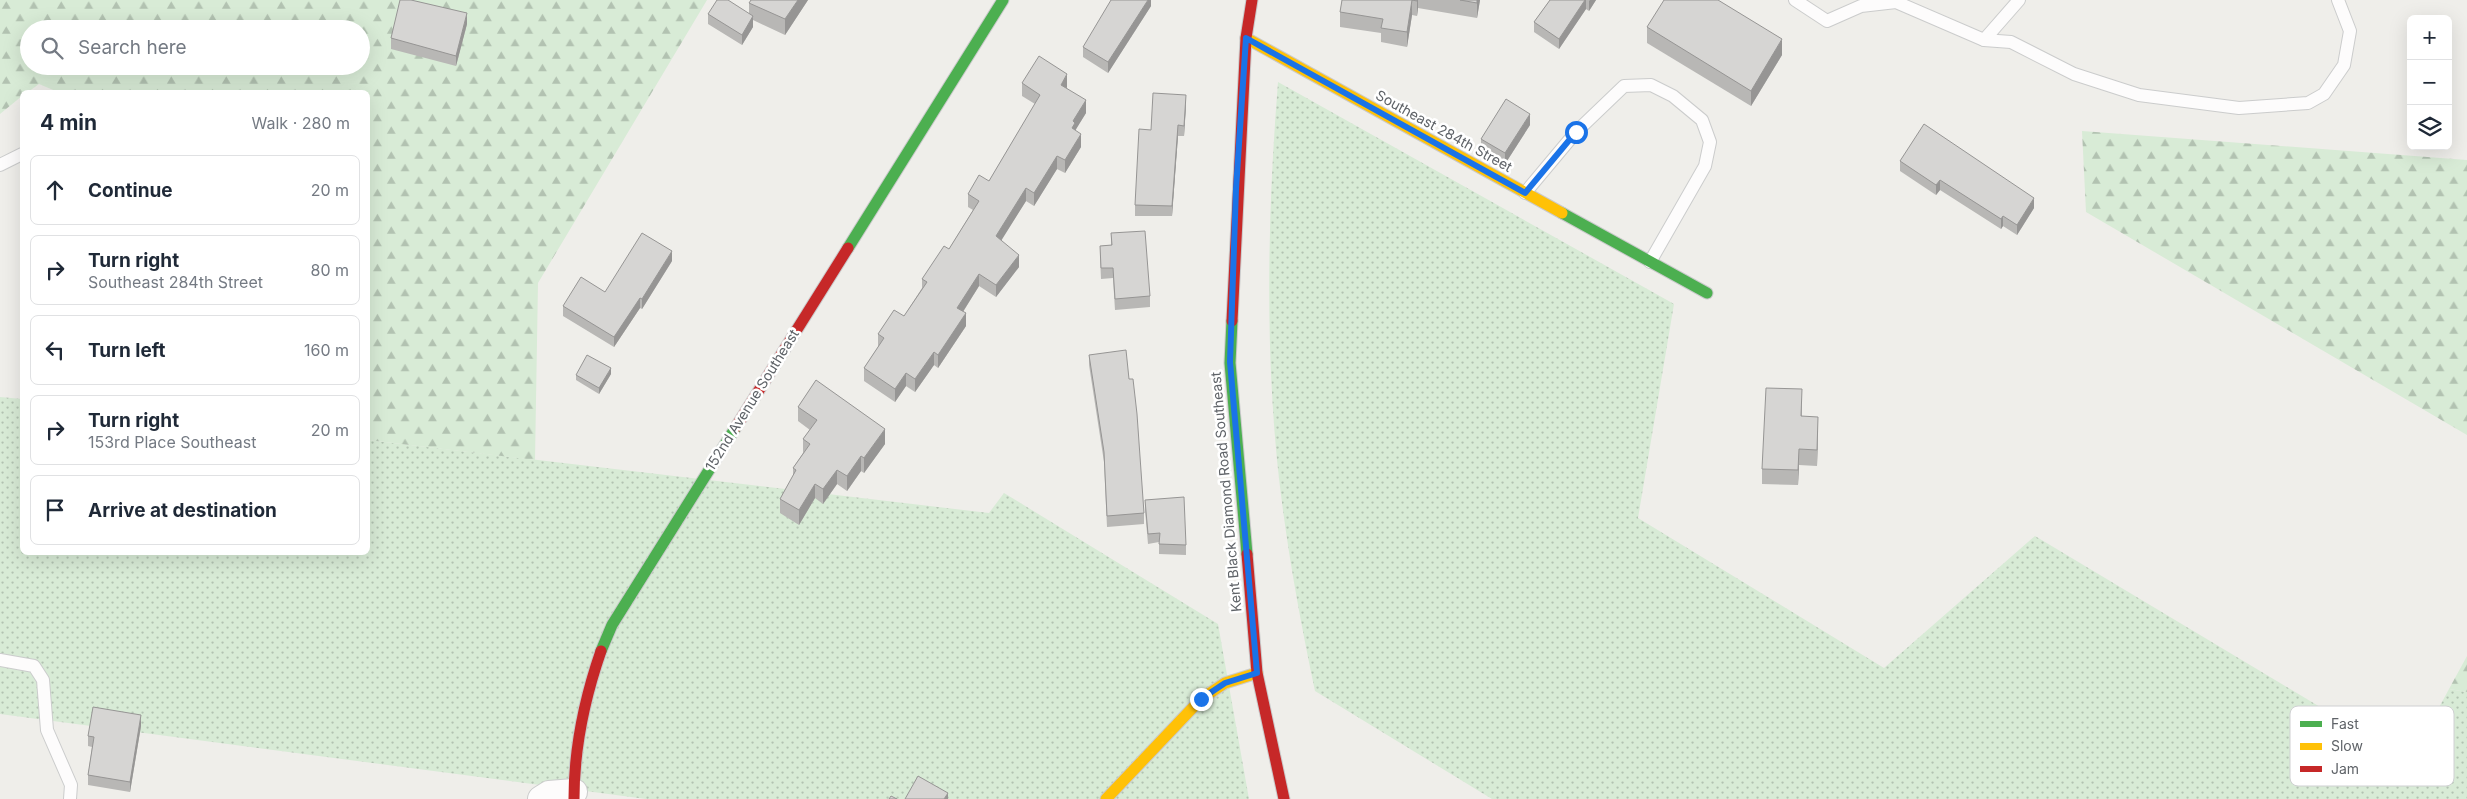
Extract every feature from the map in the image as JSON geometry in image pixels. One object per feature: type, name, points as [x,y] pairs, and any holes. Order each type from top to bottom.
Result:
[{"type":"street","name":"152nd Avenue Southeast","points":[[541,799],[549,794],[574,796],[582,710],[597,660],[612,625],[1003,0]]},
{"type":"street","name":"Kent Black Diamond Road Southeast","points":[[1252,0],[1246,38],[1236,189],[1230,362],[1257,673],[1284,799]]},
{"type":"street","name":"Southeast 284th Street","points":[[1246,38],[1707,293]]},
{"type":"street","points":[[1106,799],[1201,699],[1225,683],[1257,673]]},
{"type":"lane","points":[[1795,0],[1827,21],[1861,6],[1896,2],[1984,40],[2011,42],[2074,74],[2139,95],[2239,108],[2308,103],[2324,94],[2344,65],[2350,32],[2338,0]]},
{"type":"lane","points":[[1984,40],[2019,0]]},
{"type":"lane","points":[[1525,193],[1576,132],[1624,86],[1651,85],[1673,96],[1702,120],[1710,142],[1705,166],[1650,262]]},
{"type":"lane","points":[[0,165],[20,155]]},
{"type":"lane","points":[[0,660],[34,666],[43,680],[46,730],[71,786],[70,799]]},
{"type":"green space","points":[[0,0],[707,0],[538,283],[535,460],[370,440],[370,90],[53,90],[39,84],[31,90],[20,90],[20,98],[0,114]]},
{"type":"green space","points":[[1278,82],[1674,304],[1638,518],[1884,668],[2035,536],[2318,706],[2290,706],[2290,786],[2454,786],[2454,706],[2440,706],[2449,689],[2467,692],[2467,799],[1492,799],[1315,691],[1288,547],[1273,413],[1269,318],[1272,176]]},
{"type":"green space","points":[[2082,131],[2467,160],[2467,435],[2086,212]]},
{"type":"green space","points":[[0,397],[20,399],[20,555],[370,555],[370,440],[989,513],[1004,493],[1218,624],[1249,799],[646,799],[0,714]]},
{"type":"green space","points":[[2467,656],[2467,692],[2449,689]]},
{"type":"building","points":[[400,0],[411,0],[467,13],[456,56],[391,38]]},
{"type":"building","points":[[717,0],[728,0],[753,16],[742,35],[708,14]]},
{"type":"building","points":[[751,0],[798,0],[785,19],[749,3]]},
{"type":"building","points":[[1111,0],[1148,0],[1108,62],[1083,47]]},
{"type":"building","points":[[1342,0],[1412,0],[1407,32],[1381,28],[1383,19],[1340,12]]},
{"type":"building","points":[[1460,0],[1477,0],[1477,3]]},
{"type":"building","points":[[1550,0],[1585,0],[1559,39],[1534,22]]},
{"type":"building","points":[[1664,0],[1718,0],[1782,39],[1751,91],[1647,27]]},
{"type":"building","points":[[1039,56],[1067,74],[1061,85],[1086,100],[1073,121],[1075,123],[1072,128],[1081,134],[1065,160],[1057,156],[1034,193],[1026,188],[996,236],[1019,255],[996,285],[979,274],[957,308],[966,313],[938,355],[934,352],[915,379],[906,373],[895,389],[864,368],[884,338],[878,334],[894,310],[904,316],[927,282],[922,279],[944,246],[949,249],[979,201],[968,194],[979,175],[989,181],[1040,95],[1022,83]]},
{"type":"building","points":[[1153,93],[1186,95],[1184,126],[1178,125],[1172,206],[1135,205],[1139,129],[1151,130]]},
{"type":"building","points":[[1506,99],[1530,114],[1505,153],[1481,139]]},
{"type":"building","points":[[1924,124],[2034,198],[2017,225],[2003,216],[2001,219],[1940,180],[1936,185],[1900,161]]},
{"type":"building","points":[[1145,231],[1150,296],[1115,299],[1113,268],[1101,268],[1100,246],[1112,245],[1111,233]]},
{"type":"building","points":[[642,233],[672,251],[642,299],[640,298],[614,337],[563,306],[581,277],[605,292]]},
{"type":"building","points":[[1126,350],[1129,379],[1133,379],[1137,414],[1144,513],[1107,516],[1104,452],[1089,355]]},
{"type":"building","points":[[587,355],[611,368],[599,388],[576,375]]},
{"type":"building","points":[[816,380],[885,429],[864,458],[861,456],[847,476],[837,470],[823,489],[815,484],[799,510],[780,499],[796,470],[793,468],[810,444],[803,439],[817,420],[798,407]]},
{"type":"building","points":[[1766,388],[1802,389],[1801,416],[1818,417],[1817,450],[1799,449],[1798,470],[1762,469]]},
{"type":"building","points":[[1184,497],[1186,545],[1159,544],[1160,533],[1148,534],[1145,500]]},
{"type":"building","points":[[93,707],[141,715],[130,782],[88,775],[94,737],[88,736]]},
{"type":"building","points":[[918,776],[948,793],[944,799],[905,799]]},
{"type":"traffic: fast","points":[[848,248],[1003,0]]},
{"type":"traffic: fast","points":[[1562,213],[1707,293]]},
{"type":"traffic: fast","points":[[1232,321],[1230,363],[1247,554]]},
{"type":"traffic: fast","points":[[601,651],[612,625],[736,427]]},
{"type":"traffic: slow","points":[[1246,38],[1562,213]]},
{"type":"traffic: slow","points":[[1106,799],[1201,699],[1225,683],[1257,673]]},
{"type":"traffic: jam","points":[[1232,321],[1246,38],[1252,0]]},
{"type":"traffic: jam","points":[[736,427],[848,248]]},
{"type":"traffic: jam","points":[[1247,554],[1257,673],[1284,799]]},
{"type":"traffic: jam","points":[[574,799],[574,780],[581,724],[601,651]]},
{"type":"route","points":[[1201,699],[1225,683],[1257,673],[1230,362],[1236,189],[1246,38],[1525,193],[1576,132]]}]
